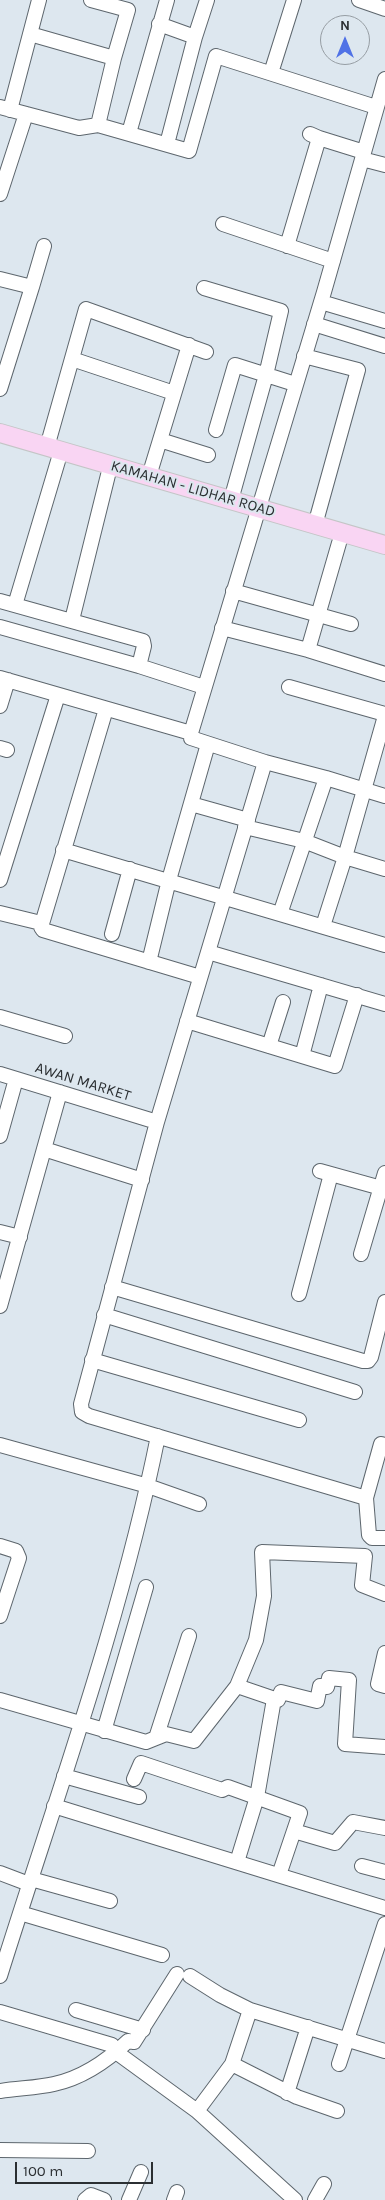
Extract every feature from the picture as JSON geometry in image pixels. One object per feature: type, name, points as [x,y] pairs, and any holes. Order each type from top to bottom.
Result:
[{"type":"main road","name":"KAMAHAN - LIDHAR ROAD","points":[[0,433],[231,500],[256,513],[338,543],[385,556]]},
{"type":"main road","name":"KAMAHAN - LIDHAR ROAD","points":[[0,444],[108,475],[256,513],[315,525],[385,546]]},
{"type":"street","points":[[39,0],[30,34],[5,108],[79,128],[98,125],[189,151],[216,56],[376,107]]},
{"type":"street","points":[[91,0],[129,5],[98,125]]},
{"type":"street","points":[[129,133],[166,0]]},
{"type":"street","points":[[167,144],[207,0]]},
{"type":"street","points":[[271,74],[294,0]]},
{"type":"street","points":[[359,0],[385,9]]},
{"type":"street","points":[[159,24],[196,37]]},
{"type":"street","points":[[30,34],[114,58]]},
{"type":"street","points":[[385,79],[321,302],[191,733],[191,738],[208,744],[385,796]]},
{"type":"street","points":[[0,194],[26,114]]},
{"type":"street","points":[[287,246],[315,136],[385,165]]},
{"type":"street","points":[[223,224],[333,261]]},
{"type":"street","points":[[0,389],[44,246]]},
{"type":"street","points":[[0,279],[32,287]]},
{"type":"street","points":[[204,288],[281,311],[266,375],[231,500]]},
{"type":"street","points":[[321,302],[385,321]]},
{"type":"street","points":[[47,447],[86,309],[206,352]]},
{"type":"street","points":[[314,324],[385,346]]},
{"type":"street","points":[[149,476],[189,345]]},
{"type":"street","points":[[304,356],[358,370],[315,525]]},
{"type":"street","points":[[72,359],[174,393]]},
{"type":"street","points":[[216,430],[236,365],[295,384]]},
{"type":"street","points":[[160,440],[208,455]]},
{"type":"street","points":[[15,605],[58,460]]},
{"type":"street","points":[[72,620],[108,475]]},
{"type":"street","points":[[308,650],[338,543]]},
{"type":"street","points":[[233,591],[350,624]]},
{"type":"street","points":[[0,601],[143,641],[144,646],[139,666]]},
{"type":"street","points":[[0,627],[139,666],[204,687]]},
{"type":"street","points":[[222,628],[308,650],[385,674]]},
{"type":"street","points":[[0,706],[4,679],[191,733]]},
{"type":"street","points":[[289,687],[385,715],[346,857],[323,926]]},
{"type":"street","points":[[1,873],[58,694]]},
{"type":"street","points":[[106,708],[41,923],[43,930],[200,977]]},
{"type":"street","points":[[149,962],[169,880],[208,744]]},
{"type":"street","points":[[265,762],[156,1122],[142,1180],[92,1360],[81,1404],[82,1412],[366,1498]]},
{"type":"street","points":[[280,914],[326,778]]},
{"type":"street","points":[[191,804],[385,869]]},
{"type":"street","points":[[63,850],[385,945]]},
{"type":"street","points":[[112,934],[130,869]]},
{"type":"street","points":[[0,913],[41,923]]},
{"type":"street","points":[[208,952],[385,1004]]},
{"type":"street","points":[[302,1056],[321,985]]},
{"type":"street","points":[[187,1021],[335,1066],[356,995]]},
{"type":"street","points":[[269,1046],[283,1002]]},
{"type":"street","points":[[0,1017],[65,1036]]},
{"type":"street","name":"AWAN MARKET","points":[[0,1074],[156,1122]]},
{"type":"street","points":[[0,1136],[16,1079]]},
{"type":"street","points":[[0,1306],[60,1092]]},
{"type":"street","points":[[44,1149],[142,1180]]},
{"type":"street","points":[[299,1294],[326,1172],[383,1188]]},
{"type":"street","points":[[361,1254],[383,1188],[385,1173]]},
{"type":"street","points":[[0,1232],[20,1237]]},
{"type":"street","points":[[112,1287],[363,1361],[368,1361],[371,1357],[385,1302]]},
{"type":"street","points":[[104,1315],[355,1392]]},
{"type":"street","points":[[92,1360],[300,1420]]},
{"type":"street","points":[[0,1976],[5,1941],[20,1913],[82,1724],[148,1486],[158,1436]]},
{"type":"street","points":[[385,1445],[381,1444],[366,1498],[368,1535],[362,1584],[385,1594]]},
{"type":"street","points":[[0,1445],[148,1486],[199,1504]]},
{"type":"street","points":[[368,1535],[372,1538],[385,1538]]},
{"type":"street","points":[[0,1546],[16,1551],[19,1558],[0,1616]]},
{"type":"street","points":[[0,1700],[146,1742],[166,1734],[194,1741],[237,1686],[256,1640],[264,1596],[262,1552],[365,1556]]},
{"type":"street","points":[[104,1731],[146,1587]]},
{"type":"street","points":[[156,1738],[189,1636]]},
{"type":"street","points":[[385,1653],[378,1684],[385,1686]]},
{"type":"street","points":[[237,1686],[278,1700],[281,1692],[318,1700],[320,1686],[328,1687],[329,1678],[350,1680],[345,1744],[385,1747]]},
{"type":"street","points":[[237,1862],[257,1797],[274,1699]]},
{"type":"street","points":[[134,1779],[140,1763],[222,1790],[228,1787],[300,1813],[279,1876]]},
{"type":"street","points":[[64,1776],[139,1797]]},
{"type":"street","points":[[54,1806],[385,1908]]},
{"type":"street","points":[[294,1831],[335,1843],[353,1822],[385,1828]]},
{"type":"street","points":[[362,1866],[385,1872]]},
{"type":"street","points":[[0,1873],[110,1901]]},
{"type":"street","points":[[20,1913],[162,1955]]},
{"type":"street","points":[[339,2064],[385,1924]]},
{"type":"street","points":[[0,2091],[55,2084],[95,2067],[128,2041],[134,2042],[183,1975],[250,2010],[348,2038],[385,2051]]},
{"type":"street","points":[[76,2010],[143,2030]]},
{"type":"street","points":[[197,2111],[232,2064],[250,2010]]},
{"type":"street","points":[[0,2012],[112,2045],[116,2052],[197,2111],[295,2200]]},
{"type":"street","points":[[287,2093],[308,2027]]},
{"type":"street","points":[[232,2064],[287,2093],[337,2111]]},
{"type":"street","points":[[0,2150],[88,2151]]},
{"type":"street","points":[[129,2200],[141,2172]]},
{"type":"street","points":[[315,2200],[324,2184]]},
{"type":"street","points":[[85,2200],[91,2195],[104,2200]]}]
